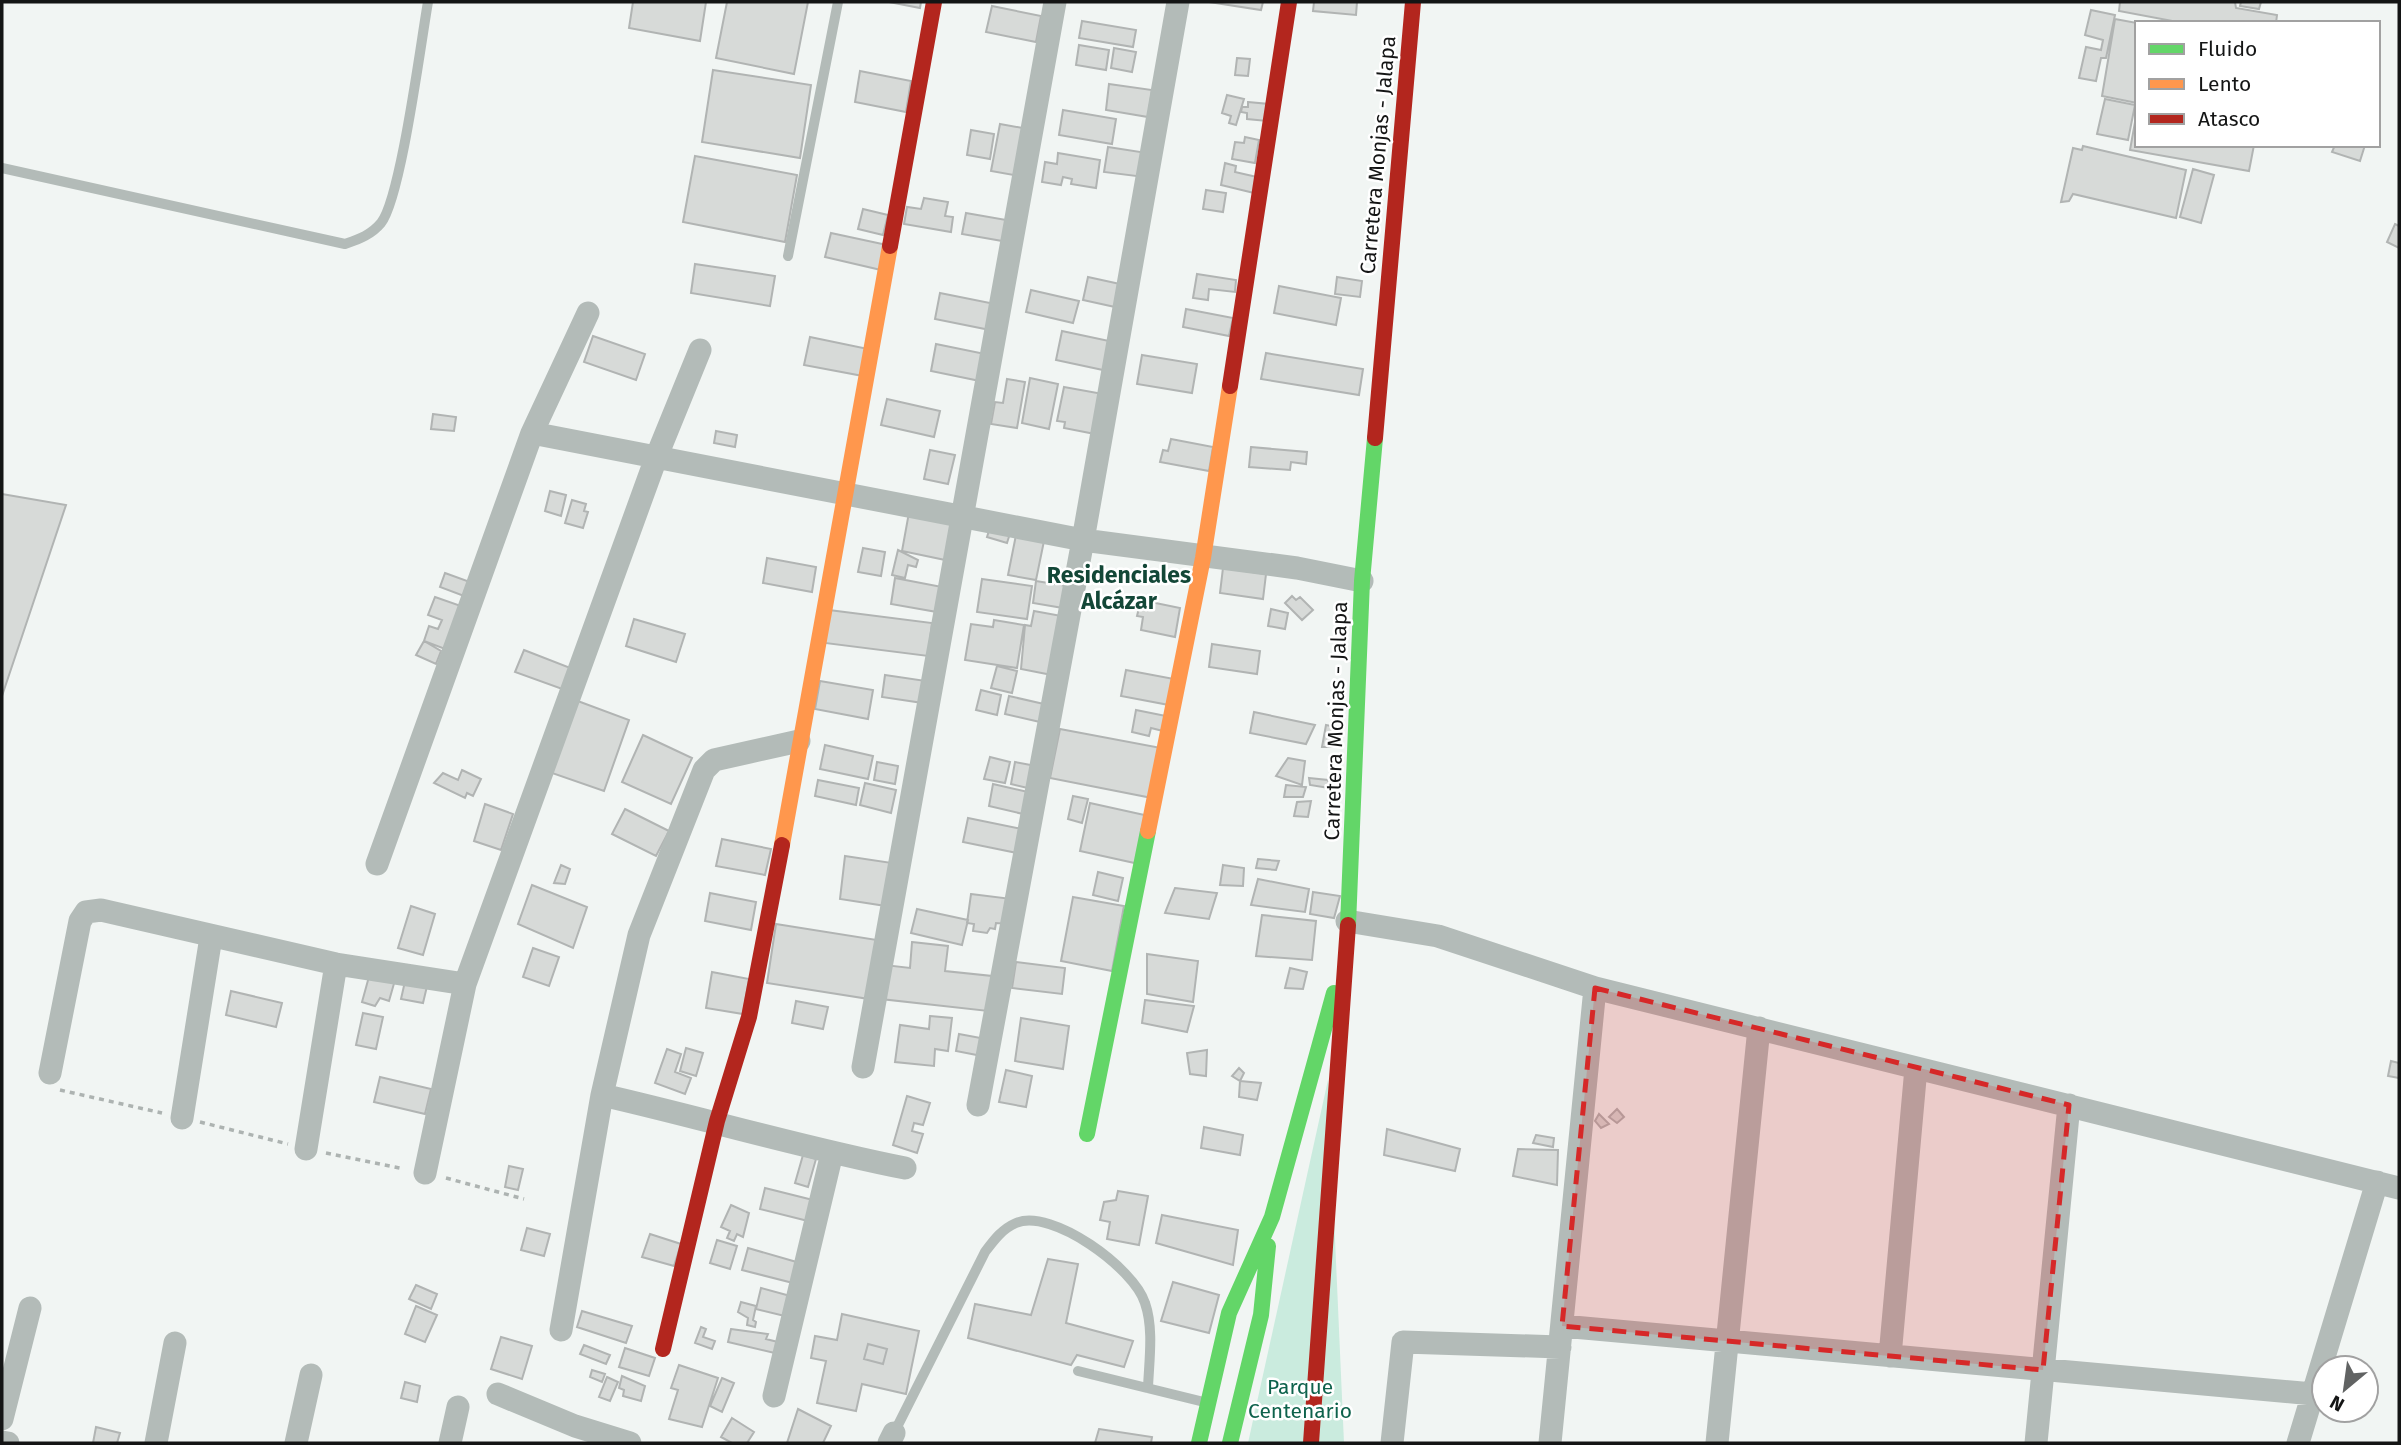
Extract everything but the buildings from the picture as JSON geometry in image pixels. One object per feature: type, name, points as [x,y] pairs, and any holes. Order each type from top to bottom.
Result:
[{"type":"street","points":[[663,1349],[717,1121],[749,1017],[934,2]]},
{"type":"street","points":[[863,1067],[1055,2]]},
{"type":"street","points":[[978,1105],[1083,540],[1178,2]]},
{"type":"street","points":[[1087,1135],[1203,558],[1289,2]]},
{"type":"street","name":"Carretera Monjas - Jalapa","points":[[1311,1443],[1348,921],[1362,581],[1413,2]]},
{"type":"street","points":[[377,864],[532,433],[588,313]]},
{"type":"street","points":[[425,1173],[465,984],[656,458],[700,350]]},
{"type":"street","points":[[532,433],[962,514],[1083,540],[1203,558],[1297,568],[1362,581]]},
{"type":"street","points":[[561,1330],[602,1095],[639,935],[704,770],[715,760],[799,741]]},
{"type":"street","points":[[50,1073],[80,921],[86,912],[101,911],[336,964],[465,984]]},
{"type":"street","points":[[1348,921],[1438,936],[1595,988],[2399,1188]]},
{"type":"street","points":[[182,1118],[211,937]]},
{"type":"street","points":[[1230,1443],[1222,1407],[1229,1313],[1272,1217],[1344,958]]},
{"type":"street","points":[[306,1149],[336,964]]},
{"type":"street","points":[[1550,1443],[1595,988]]},
{"type":"street","points":[[1717,1443],[1759,1028]]},
{"type":"street","points":[[1890,1356],[1916,1068]]},
{"type":"street","points":[[602,1095],[717,1121],[832,1153],[905,1168]]},
{"type":"street","points":[[2035,1443],[2069,1105]]},
{"type":"street","points":[[774,1396],[832,1153]]},
{"type":"street","points":[[2325,1354],[2376,1182]]},
{"type":"street","points":[[1199,1443],[1222,1407],[1261,1315],[1272,1217]]},
{"type":"street","points":[[2,1419],[30,1308]]},
{"type":"street","points":[[1392,1443],[1403,1342],[1561,1336],[1728,1341],[2310,1394]]},
{"type":"street","points":[[156,1443],[175,1343]]},
{"type":"street","points":[[296,1443],[311,1375]]},
{"type":"street","points":[[498,1394],[572,1435],[630,1443]]},
{"type":"street","points":[[2298,1443],[2310,1404]]},
{"type":"street","points":[[450,1443],[458,1407]]},
{"type":"street","points":[[2,1442],[8,1443]]},
{"type":"lane","points":[[2,168],[345,244],[366,237],[383,221],[395,187],[428,2]]},
{"type":"lane","points":[[789,256],[838,2]]},
{"type":"lane","points":[[892,1438],[985,1252],[999,1234],[1018,1222],[1041,1222],[1087,1241],[1125,1271],[1145,1302],[1150,1340],[1148,1388]]},
{"type":"lane","points":[[1078,1371],[1222,1407]]},
{"type":"path","points":[[50,1073],[50,1084],[57,1090],[306,1149],[425,1173],[524,1199]]},
{"type":"highlighted area","points":[[1595,988],[2069,1105],[2043,1370],[1562,1326]]},
{"type":"green space","name":"Parque Centenario","points":[[1328,1080],[1344,1443],[1248,1443]]},
{"type":"traffic: fast","points":[[1348,925],[1362,581],[1375,438]]},
{"type":"traffic: fast","points":[[1087,1134],[1148,831]]},
{"type":"traffic: fast","points":[[1199,1443],[1229,1313],[1272,1217],[1334,993]]},
{"type":"traffic: fast","points":[[1230,1443],[1261,1315],[1268,1246]]},
{"type":"traffic: slow","points":[[782,845],[890,246]]},
{"type":"traffic: slow","points":[[1148,831],[1203,558],[1230,386]]},
{"type":"traffic: jam","points":[[890,246],[934,2]]},
{"type":"traffic: jam","points":[[1230,386],[1289,2]]},
{"type":"traffic: jam","points":[[1375,438],[1413,2]]},
{"type":"traffic: jam","points":[[663,1349],[717,1121],[749,1017],[782,845]]},
{"type":"traffic: jam","points":[[1311,1443],[1348,925]]},
{"type":"district","name":"Residenciales Alcázar","points":[[1119,588]]}]
